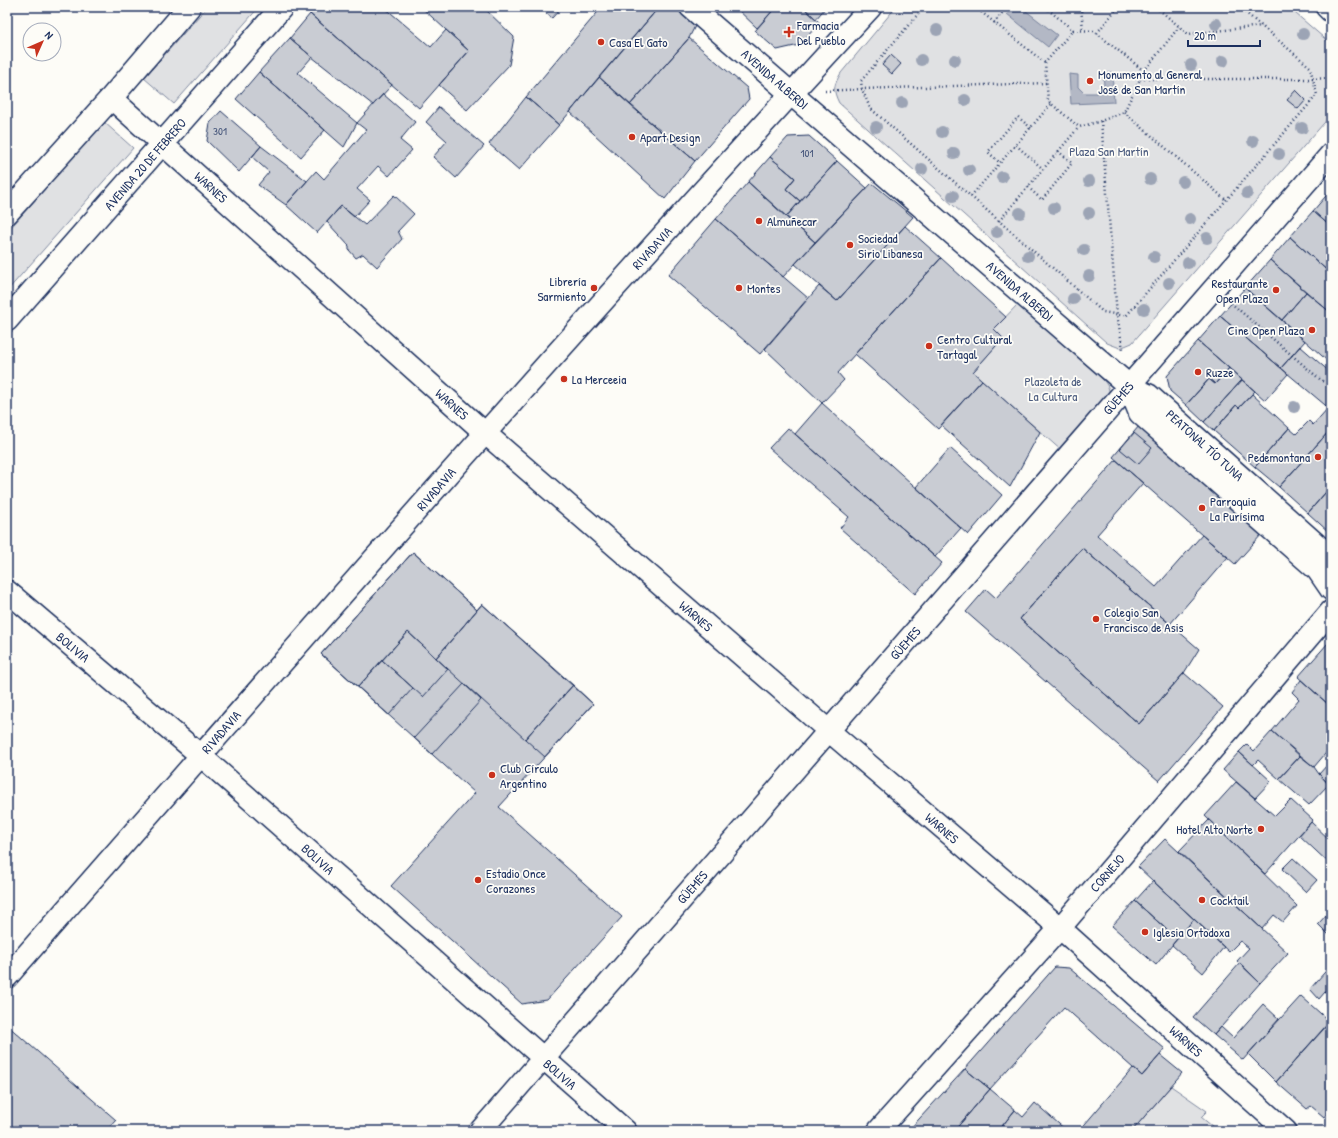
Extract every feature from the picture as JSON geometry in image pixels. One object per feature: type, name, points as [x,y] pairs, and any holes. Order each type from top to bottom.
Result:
[{"type":"main road","points":[[7,213],[111,98],[189,7]]},
{"type":"main road","name":"AVENIDA 20 DE FEBRERO","points":[[7,320],[282,7]]},
{"type":"main road","name":"AVENIDA ALBERDI","points":[[691,7],[1129,386],[1140,413],[1318,570],[1331,589]]},
{"type":"main road","points":[[1326,7],[1331,11]]},
{"type":"street","name":"RIVADAVIA","points":[[7,977],[200,755],[485,433],[871,7]]},
{"type":"street","name":"WARNES","points":[[111,98],[485,433],[829,731],[1060,928],[1286,1131]]},
{"type":"street","name":"GÜEMES","points":[[480,1131],[1331,154]]},
{"type":"street","name":"PEATONAL TÍO TUNA","points":[[1129,386],[1149,395],[1331,557]]},
{"type":"street","name":"BOLIVIA","points":[[7,591],[200,755],[626,1131]]},
{"type":"street","name":"CORNEJO","points":[[878,1131],[1060,928],[1331,611]]},
{"type":"path","points":[[924,7],[861,81],[862,89],[870,108],[1103,312],[1126,316],[1227,201],[1317,95],[1310,67],[1240,7]]},
{"type":"path","points":[[975,7],[1045,64]]},
{"type":"path","points":[[994,23],[1007,7]]},
{"type":"path","points":[[1046,7],[1073,30],[1094,31],[1144,71]]},
{"type":"path","points":[[1081,7],[1083,30]]},
{"type":"path","points":[[1097,33],[1118,7]]},
{"type":"path","points":[[1156,7],[1188,34],[1262,26]]},
{"type":"path","points":[[999,221],[1080,127],[1124,112],[1144,71],[1179,27]]},
{"type":"path","points":[[1073,30],[1045,64],[1046,83],[1048,101],[1080,127]]},
{"type":"path","points":[[1140,79],[1331,78]]},
{"type":"path","points":[[791,94],[862,89],[1046,83]]},
{"type":"path","points":[[971,196],[1051,104]]},
{"type":"path","points":[[1124,112],[1227,201]]},
{"type":"path","points":[[1000,163],[988,152],[1018,117],[1030,128]]},
{"type":"path","points":[[1101,121],[1117,315],[1129,386]]},
{"type":"path","points":[[1016,145],[1043,169]]},
{"type":"path","points":[[1028,187],[1042,200],[1072,163],[1058,151]]},
{"type":"path","points":[[1214,288],[1322,381],[1331,383]]},
{"type":"green space","points":[[207,7],[259,7],[174,104],[144,78]]},
{"type":"green space","name":"Plaza San Martín","points":[[896,7],[1288,7],[1331,44],[1331,115],[1132,343],[1120,348],[1107,343],[839,103],[835,94],[835,87],[841,73]]},
{"type":"green space","points":[[104,122],[133,148],[7,291],[7,232]]},
{"type":"green space","name":"Plazoleta de La Cultura","points":[[1018,304],[1098,374],[1108,388],[1110,399],[1063,452],[973,372],[1003,338],[994,329]]},
{"type":"green space","points":[[1171,1086],[1207,1111],[1201,1117],[1218,1131],[1132,1131]]},
{"type":"shaded area","points":[[1013,7],[1021,7],[1057,35],[1048,47],[1007,14]]},
{"type":"shaded area","points":[[1112,72],[1114,102],[1071,104],[1069,74],[1078,75],[1078,87],[1084,93],[1097,93],[1104,85],[1103,73]]},
{"type":"building","points":[[316,7],[384,7],[431,47],[446,30],[469,51],[419,108],[310,14]]},
{"type":"building","points":[[421,7],[483,7],[514,37],[509,65],[467,110],[439,85],[469,51]]},
{"type":"building","points":[[539,7],[562,7],[552,18]]},
{"type":"building","name":"Casa El Gato","points":[[602,7],[659,7],[559,125],[526,97]]},
{"type":"building","points":[[659,7],[675,7],[695,26],[689,38],[630,105],[599,77]]},
{"type":"building","points":[[735,7],[776,7],[757,28]]},
{"type":"building","points":[[776,7],[803,7],[820,23],[799,45],[777,50],[755,31]]},
{"type":"building","points":[[803,7],[826,7],[816,19]]},
{"type":"building","points":[[310,14],[392,85],[373,105],[290,38]]},
{"type":"building","points":[[290,38],[312,57],[298,73],[357,123],[344,147],[259,72]]},
{"type":"building","points":[[689,38],[747,88],[749,99],[695,161],[630,105]]},
{"type":"building","points":[[891,55],[901,64],[892,74],[882,65]]},
{"type":"building","points":[[259,72],[325,130],[301,157],[236,99]]},
{"type":"building","name":"Apart Design","points":[[599,77],[695,161],[665,199],[570,112]]},
{"type":"building","points":[[1296,90],[1306,100],[1298,109],[1287,100]]},
{"type":"building","points":[[383,94],[415,122],[400,140],[412,150],[389,176],[378,166],[357,189],[370,200],[354,217],[341,206],[317,233],[286,205],[316,171],[324,179],[366,130],[357,123]]},
{"type":"building","points":[[526,97],[559,125],[519,170],[489,144]]},
{"type":"building","points":[[439,107],[484,146],[456,178],[433,157],[447,141],[426,122]]},
{"type":"building","points":[[221,111],[261,146],[239,172],[207,141],[210,123]]},
{"type":"building","points":[[809,136],[837,161],[800,201],[786,189],[795,178],[770,157],[788,137]]},
{"type":"building","points":[[261,146],[307,181],[286,205],[258,185],[269,172],[252,157]]},
{"type":"building","points":[[770,157],[795,178],[786,189],[800,201],[786,217],[748,182]]},
{"type":"building","points":[[837,161],[867,188],[815,242],[786,217]]},
{"type":"building","points":[[748,182],[815,242],[783,277],[716,219]]},
{"type":"building","name":"Sociedad Sirio Libanesa","points":[[872,183],[913,217],[837,301],[795,264]]},
{"type":"building","points":[[1331,190],[1331,227],[1313,211]]},
{"type":"building","points":[[394,195],[414,214],[398,231],[402,239],[377,267],[363,254],[356,258],[349,250],[349,246],[327,222],[341,206],[365,225]]},
{"type":"building","points":[[1313,211],[1331,227],[1331,274],[1290,237]]},
{"type":"building","name":"Montes","points":[[716,219],[808,298],[760,354],[668,275]]},
{"type":"building","points":[[905,226],[941,258],[838,373],[844,380],[822,403],[765,349],[819,286],[837,301]]},
{"type":"building","points":[[1290,237],[1331,274],[1331,313],[1270,260]]},
{"type":"building","name":"Centro Cultural Tartagal","points":[[941,258],[1006,317],[994,329],[1003,338],[973,372],[982,380],[938,429],[855,354]]},
{"type":"building","name":"Restaurante Open Plaza","points":[[1270,260],[1306,292],[1282,320],[1245,288]]},
{"type":"building","points":[[1245,288],[1305,341],[1281,368],[1220,316]]},
{"type":"building","name":"Cine Open Plaza","points":[[1306,292],[1331,313],[1331,364],[1282,320]]},
{"type":"building","points":[[1220,316],[1288,374],[1265,400],[1198,341]]},
{"type":"building","name":"Ruzze","points":[[1198,341],[1229,368],[1215,384],[1209,379],[1186,405],[1170,391],[1167,376]]},
{"type":"building","points":[[1300,346],[1331,373],[1331,410],[1281,368]]},
{"type":"building","points":[[1229,368],[1242,380],[1204,422],[1186,405],[1209,379],[1215,384]]},
{"type":"building","points":[[982,380],[1040,432],[1010,487],[941,425]]},
{"type":"building","points":[[1242,380],[1255,391],[1239,408],[1236,405],[1214,431],[1204,422]]},
{"type":"building","points":[[1252,394],[1289,428],[1255,467],[1214,431],[1236,405],[1239,408]]},
{"type":"building","points":[[822,403],[961,528],[935,557],[795,434]]},
{"type":"building","points":[[1328,408],[1331,410],[1331,429],[1279,487],[1255,467],[1289,428],[1296,434],[1309,421],[1313,425]]},
{"type":"building","name":"Parroquia La Purísima","points":[[1139,426],[1262,534],[1235,564],[1113,457]]},
{"type":"building","points":[[788,428],[942,563],[915,594],[840,528],[849,517],[769,448]]},
{"type":"building","name":"Pedemontana","points":[[1331,429],[1331,486],[1308,513],[1279,487]]},
{"type":"building","points":[[1134,433],[1152,448],[1138,464],[1120,449]]},
{"type":"building","points":[[950,448],[1002,495],[968,535],[916,487]]},
{"type":"building","points":[[1116,460],[1143,483],[1097,535],[1156,587],[1202,535],[1228,557],[1170,624],[1082,548],[1020,619],[1139,724],[1184,673],[1223,707],[1159,781],[966,612],[986,589],[996,598]]},
{"type":"building","points":[[1331,486],[1331,534],[1308,513]]},
{"type":"building","points":[[1082,548],[1199,649],[1184,673],[1139,724],[1020,619]]},
{"type":"building","points":[[413,552],[477,610],[436,658],[408,632],[358,687],[321,654]]},
{"type":"building","name":"Club Círculo Argentino","points":[[413,552],[477,610],[482,604],[593,704],[499,807],[622,917],[547,1000],[522,1004],[391,886],[475,793],[321,654]]},
{"type":"building","points":[[482,604],[573,685],[525,739],[436,658]]},
{"type":"building","points":[[408,632],[448,669],[423,697],[382,660]]},
{"type":"building","points":[[1331,642],[1331,699],[1327,703],[1298,677],[1328,643]]},
{"type":"building","points":[[382,660],[413,688],[389,715],[358,687]]},
{"type":"building","points":[[1301,680],[1331,707],[1331,747],[1314,767],[1272,731],[1299,699],[1292,692]]},
{"type":"building","points":[[464,684],[481,700],[432,754],[414,738]]},
{"type":"building","points":[[573,685],[593,704],[545,757],[525,739]]},
{"type":"building","points":[[1272,731],[1300,756],[1279,779],[1258,760],[1253,765],[1239,752],[1247,744],[1254,751]]},
{"type":"building","points":[[1239,752],[1271,781],[1255,798],[1223,770]]},
{"type":"building","points":[[1300,756],[1314,767],[1329,784],[1309,805],[1279,779]]},
{"type":"building","points":[[1328,764],[1331,767],[1331,787],[1319,774]]},
{"type":"building","name":"Hotel Alto Norte","points":[[1236,782],[1275,816],[1291,800],[1313,820],[1265,874],[1205,816]]},
{"type":"building","points":[[1209,820],[1297,906],[1283,922],[1274,915],[1262,929],[1179,851]]},
{"type":"building","points":[[1311,822],[1331,841],[1331,865],[1299,835]]},
{"type":"building","name":"Cocktail","points":[[1165,839],[1288,953],[1260,983],[1237,961],[1249,948],[1240,941],[1229,952],[1138,867]]},
{"type":"building","points":[[1293,858],[1317,880],[1306,892],[1282,869]]},
{"type":"building","points":[[1153,881],[1194,919],[1177,939],[1135,901]]},
{"type":"building","name":"Iglesia Ortodoxa","points":[[1135,901],[1177,939],[1156,965],[1112,926]]},
{"type":"building","points":[[1331,910],[1331,937],[1318,924]]},
{"type":"building","points":[[1194,919],[1224,947],[1203,973],[1172,945]]},
{"type":"building","points":[[1240,963],[1260,983],[1214,1035],[1193,1017]]},
{"type":"building","points":[[1331,965],[1331,985],[1319,999],[1310,989]]},
{"type":"building","points":[[1055,967],[1069,968],[1165,1049],[1142,1076],[1064,1007],[990,1089],[965,1069]]},
{"type":"building","points":[[1301,996],[1330,1022],[1276,1082],[1248,1054]]},
{"type":"building","points":[[1263,1004],[1279,1019],[1243,1060],[1214,1035],[1221,1027],[1233,1038]]},
{"type":"building","points":[[1331,1020],[1331,1114],[1328,1112],[1324,1117],[1311,1106],[1307,1109],[1276,1082]]},
{"type":"building","points":[[7,1025],[116,1120],[106,1131],[7,1131]]},
{"type":"building","points":[[1160,1055],[1182,1073],[1132,1131],[1079,1131],[1133,1068],[1142,1076]]},
{"type":"building","points":[[965,1069],[990,1089],[954,1131],[908,1131]]},
{"type":"building","points":[[990,1089],[1015,1110],[998,1131],[954,1131]]},
{"type":"building","points":[[1035,1103],[1067,1131],[1010,1131],[1003,1125],[1015,1110],[1023,1117]]},
{"type":"place","name":"Farmacia Del Pueblo","points":[[789,32]]},
{"type":"place","name":"Casa El Gato","points":[[601,42]]},
{"type":"place","name":"Monumento al General José de San Martín","points":[[1090,81]]},
{"type":"place","name":"Apart Design","points":[[632,137]]},
{"type":"place","name":"Almuñecar","points":[[759,221]]},
{"type":"place","name":"Sociedad Sirio Libanesa","points":[[850,245]]},
{"type":"place","name":"Librería Sarmiento","points":[[594,288]]},
{"type":"place","name":"Montes","points":[[739,288]]},
{"type":"place","name":"Restaurante Open Plaza","points":[[1276,290]]},
{"type":"place","name":"Cine Open Plaza","points":[[1312,330]]},
{"type":"place","name":"Centro Cultural Tartagal","points":[[929,346]]},
{"type":"place","name":"Ruzze","points":[[1198,372]]},
{"type":"place","name":"La Merceeia","points":[[564,379]]},
{"type":"place","name":"Pedemontana","points":[[1318,457]]},
{"type":"place","name":"Parroquia La Purísima","points":[[1202,508]]},
{"type":"place","name":"Colegio San Francisco de Asis","points":[[1096,619]]},
{"type":"place","name":"Club Círculo Argentino","points":[[492,775]]},
{"type":"place","name":"Hotel Alto Norte","points":[[1261,829]]},
{"type":"place","name":"Estadio Once Corazones","points":[[478,880]]},
{"type":"place","name":"Cocktail","points":[[1202,900]]},
{"type":"place","name":"Iglesia Ortodoxa","points":[[1145,932]]}]
